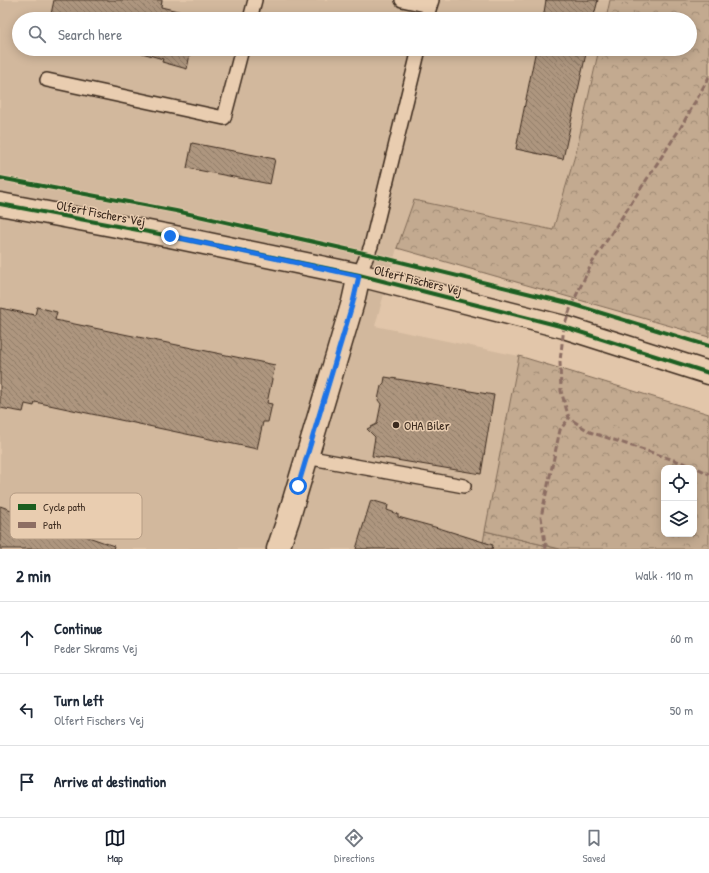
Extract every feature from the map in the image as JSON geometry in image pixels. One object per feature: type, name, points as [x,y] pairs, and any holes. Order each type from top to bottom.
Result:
[{"type":"street","name":"Olfert Fischers Vej","points":[[0,204],[177,238],[359,276],[564,327],[709,373]]},
{"type":"street","points":[[278,549],[353,302],[359,276]]},
{"type":"lane","points":[[252,12],[255,0]]},
{"type":"lane","points":[[402,0],[429,8]]},
{"type":"lane","points":[[47,80],[224,118],[240,56]]},
{"type":"lane","points":[[359,276],[371,246],[417,56]]},
{"type":"lane","points":[[306,457],[464,486]]},
{"type":"shaded area","points":[[0,0],[610,0],[607,12],[12,12],[12,56],[597,56],[576,152],[553,230],[414,200],[397,248],[375,326],[519,356],[482,549],[0,549]]},
{"type":"green space","points":[[610,0],[709,0],[709,337],[397,248],[414,200],[553,230],[576,152],[597,56],[697,56],[697,12],[607,12]]},
{"type":"green space","points":[[519,356],[709,414],[709,549],[560,549],[485,531]]},
{"type":"green space","points":[[485,531],[560,549],[482,549]]},
{"type":"building","points":[[54,0],[162,0],[161,7],[182,12],[51,12]]},
{"type":"building","points":[[546,0],[598,0],[595,12],[544,12]]},
{"type":"building","points":[[152,56],[190,56],[187,69],[162,62],[163,59]]},
{"type":"building","points":[[535,56],[585,56],[563,159],[516,149]]},
{"type":"building","points":[[192,143],[275,159],[270,184],[187,168]]},
{"type":"building","points":[[37,307],[57,312],[55,320],[275,365],[267,403],[272,404],[268,422],[263,422],[257,449],[35,402],[34,406],[25,404],[23,412],[0,408],[0,308],[35,315]]},
{"type":"building","points":[[385,377],[494,395],[481,474],[372,456],[375,437],[367,429],[377,424],[381,404],[378,400],[381,386],[384,383]]},
{"type":"building","points":[[371,500],[388,505],[387,510],[398,514],[398,517],[493,545],[492,549],[356,549]]},
{"type":"building","points":[[0,506],[10,510],[10,539],[94,539],[114,546],[113,549],[0,549]]},
{"type":"marked path","points":[[709,77],[681,127],[592,263],[572,304],[564,327],[560,361],[561,391],[569,418],[590,432],[695,467],[709,474]]},
{"type":"marked path","points":[[546,549],[541,517],[560,430],[569,418]]},
{"type":"cycle path","points":[[0,178],[176,211],[368,254],[572,304],[709,346]]},
{"type":"cycle path","points":[[0,204],[170,236],[359,275],[564,327],[709,373]]},
{"type":"place","name":"OHA Biler","points":[[396,425]]},
{"type":"route","points":[[170,236],[359,276],[353,302],[298,486]]}]
